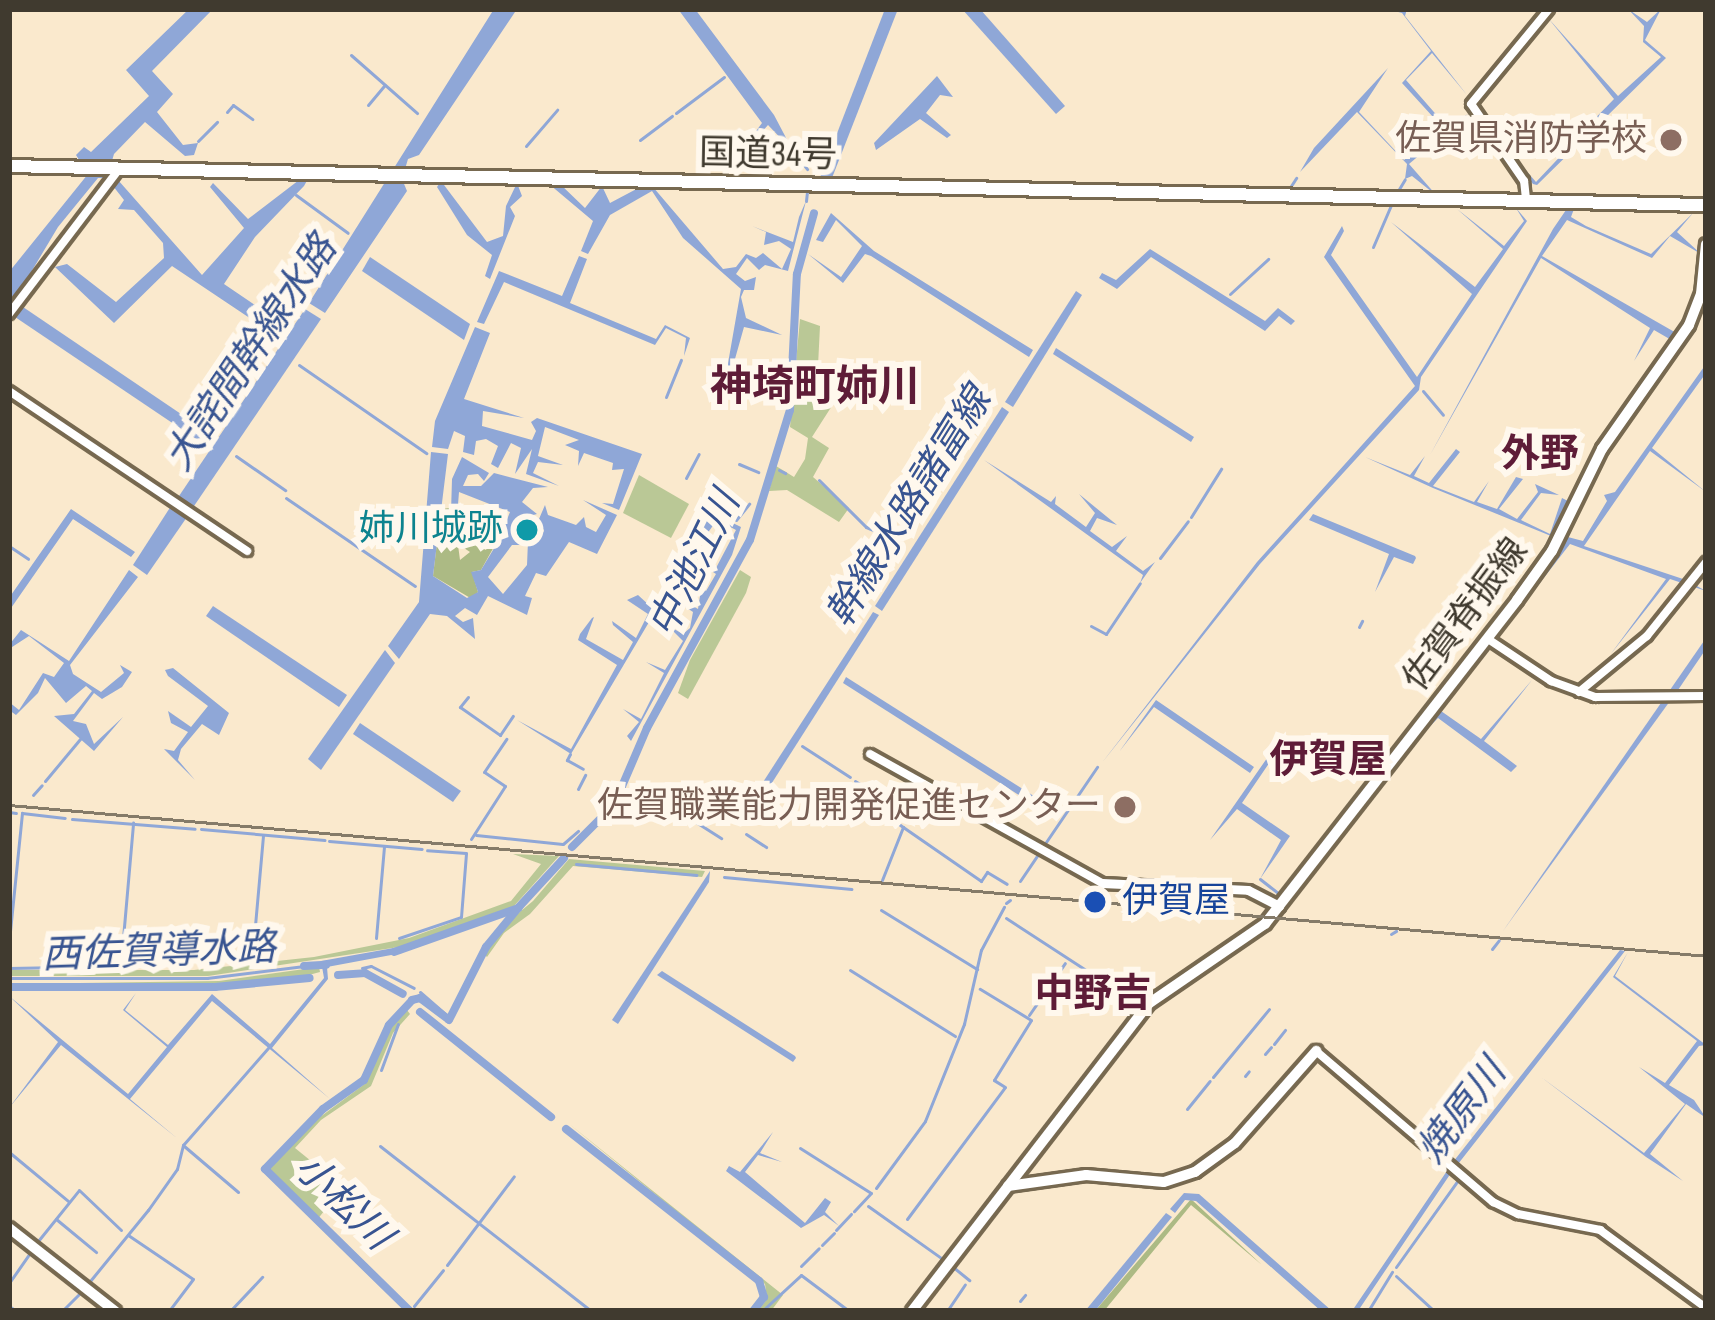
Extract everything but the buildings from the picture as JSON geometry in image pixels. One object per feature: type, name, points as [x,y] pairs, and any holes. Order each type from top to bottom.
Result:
[{"type":"highway","name":"国道34号","points":[[9,166],[1706,202]]},
{"type":"main road","name":"佐賀脊振線","points":[[912,1311],[1148,1004],[1184,975],[1249,939],[1491,641],[1542,566],[1602,449],[1689,325],[1701,294],[1706,244]]},
{"type":"main road","points":[[1102,883],[1248,890],[1279,906]]},
{"type":"main road","points":[[1008,1186],[1086,1175],[1164,1182],[1195,1172],[1231,1147],[1316,1051]]},
{"type":"main road","points":[[9,1228],[115,1311]]},
{"type":"street","points":[[1526,201],[1524,181],[1471,104],[1549,9]]},
{"type":"street","points":[[9,314],[115,169]]},
{"type":"street","points":[[9,391],[247,551]]},
{"type":"street","points":[[1580,692],[1652,630],[1706,562]]},
{"type":"street","points":[[1491,641],[1551,682],[1580,692],[1616,700],[1706,696]]},
{"type":"street","points":[[870,754],[1102,883]]},
{"type":"street","points":[[1316,1051],[1456,1172],[1511,1211],[1600,1230],[1706,1308]]},
{"type":"green space","points":[[800,319],[820,326],[818,366],[846,384],[812,437],[829,448],[813,477],[849,508],[839,522],[787,490],[769,491],[776,466],[794,477],[805,459],[808,438],[790,427]]},
{"type":"green space","points":[[639,475],[689,504],[671,538],[623,513]]},
{"type":"green space","points":[[450,508],[449,528],[452,542],[456,530],[460,560],[470,552],[464,548],[468,534],[485,534],[479,547],[486,550],[499,524],[505,527],[481,570],[472,572],[478,592],[472,599],[433,576],[441,509]]},
{"type":"green space","points":[[740,570],[751,577],[746,593],[688,699],[678,693],[690,660]]},
{"type":"green space","points":[[513,854],[559,856],[514,906],[399,947],[208,976],[9,976],[9,970],[194,970],[314,957],[409,938],[511,901],[541,864]]},
{"type":"green space","points":[[569,859],[705,871],[702,877],[573,866],[530,914],[504,933],[487,957],[484,954],[498,930],[533,901]]},
{"type":"green space","points":[[319,967],[320,972],[305,976],[225,984],[9,984],[219,981]]},
{"type":"green space","points":[[407,1010],[410,1014],[393,1033],[371,1086],[321,1120],[295,1148],[343,1187],[317,1220],[267,1170],[316,1120],[366,1083],[389,1029]]},
{"type":"green space","points":[[568,1123],[783,1295],[771,1311],[758,1311],[767,1299],[765,1284]]},
{"type":"green space","points":[[1191,1199],[1262,1265],[1191,1205],[1104,1311],[1095,1311]]},
{"type":"water","points":[[189,9],[213,9],[152,71],[173,94],[157,112],[183,145],[198,143],[194,155],[185,156],[145,122],[114,154],[107,178],[98,178],[58,227],[15,299],[9,293],[9,272],[88,174],[76,155],[84,147],[91,152],[149,96],[126,70]]},
{"type":"water","points":[[494,9],[517,9],[419,155],[408,159],[402,179],[407,191],[325,313],[309,303]]},
{"type":"water","points":[[678,9],[695,9],[774,115],[793,151],[768,125],[721,178],[762,123]]},
{"type":"water","points":[[885,9],[898,9],[830,183],[819,180]]},
{"type":"water","points":[[962,9],[980,9],[1065,106],[1056,114]]},
{"type":"water","points":[[1387,9],[1407,9],[1405,16],[1467,95],[1432,53],[1406,80],[1447,127],[1468,114],[1409,164],[1437,196],[1412,176],[1405,179],[1407,164],[1357,112],[1300,172],[1314,148],[1388,68],[1359,112],[1404,160],[1444,129],[1402,83],[1431,51],[1402,13]]},
{"type":"water","points":[[1628,9],[1647,22],[1661,9],[1645,40],[1666,58],[1537,185],[1533,184],[1487,126],[1536,182],[1571,145],[1553,123],[1573,141],[1614,99],[1548,18],[1618,96],[1661,57],[1643,42],[1644,26]]},
{"type":"water","points":[[937,76],[953,97],[940,95],[926,113],[951,135],[947,138],[920,119],[876,150],[874,143]]},
{"type":"water","points":[[309,177],[304,186],[255,237],[224,284],[286,326],[278,337],[172,266],[114,323],[55,267],[67,264],[116,302],[164,258],[163,243],[134,210],[118,209],[124,200],[113,186],[118,180],[202,275],[244,228],[210,187],[213,183],[248,219]]},
{"type":"water","points":[[441,181],[487,242],[503,236],[506,206],[517,183],[522,196],[510,207],[515,216],[490,279],[485,276],[492,255],[467,235],[437,187]]},
{"type":"water","points":[[549,184],[560,184],[585,208],[602,186],[610,203],[644,185],[653,187],[723,269],[736,267],[746,254],[756,258],[763,253],[782,269],[791,249],[779,241],[764,245],[766,232],[752,226],[793,242],[806,201],[788,271],[765,265],[759,270],[747,258],[736,274],[745,281],[756,277],[754,290],[744,290],[741,297],[746,318],[782,335],[744,327],[733,366],[727,369],[741,289],[683,238],[652,191],[610,215],[588,254],[581,251],[593,221]]},
{"type":"water","points":[[1516,208],[1527,221],[1421,377],[1419,390],[1260,564],[1101,764],[1257,562],[1415,386],[1324,257],[1342,226],[1344,231],[1331,255],[1417,377],[1472,294],[1391,222],[1475,287],[1503,249],[1457,209],[1504,246],[1524,221]]},
{"type":"water","points":[[1574,209],[1571,217],[1586,226],[1651,254],[1693,213],[1677,232],[1701,254],[1670,236],[1652,258],[1567,220],[1542,256],[1678,334],[1673,341],[1654,330],[1634,361],[1650,328],[1541,258],[1430,455],[1553,229],[1566,210]]},
{"type":"water","points":[[831,213],[874,251],[1033,350],[1029,357],[871,256],[865,254],[843,283],[808,254],[841,277],[862,246],[836,220],[823,242],[816,240]]},
{"type":"water","points":[[1150,249],[1265,321],[1278,308],[1295,321],[1291,325],[1279,316],[1265,331],[1151,257],[1117,289],[1099,278],[1102,273],[1116,280]]},
{"type":"water","points":[[579,256],[587,259],[570,303],[656,339],[665,325],[690,338],[684,356],[686,338],[666,328],[655,345],[504,282],[484,324],[477,322],[499,271],[562,296]]},
{"type":"water","points":[[370,257],[470,324],[464,340],[362,271]]},
{"type":"water","points":[[1076,291],[1082,295],[1013,407],[1005,402]]},
{"type":"water","points":[[23,307],[212,435],[205,445],[15,317]]},
{"type":"water","points":[[305,309],[321,319],[192,509],[177,499]]},
{"type":"water","points":[[475,327],[490,333],[464,399],[524,418],[483,411],[482,426],[532,440],[536,431],[531,422],[537,418],[642,454],[619,510],[602,503],[613,504],[624,469],[612,470],[613,463],[584,453],[578,466],[579,451],[565,445],[579,440],[545,427],[538,456],[563,465],[538,462],[533,473],[559,486],[526,474],[532,449],[515,474],[521,448],[511,443],[498,468],[491,464],[498,446],[486,439],[476,441],[474,455],[463,452],[465,436],[454,431],[448,449],[432,447],[435,421]]},
{"type":"water","points":[[1056,348],[1194,437],[1191,442],[1053,354]]},
{"type":"water","points":[[1706,364],[1706,373],[1652,448],[1706,492],[1650,451],[1584,546],[1706,591],[1670,579],[1610,655],[1666,579],[1570,544],[1441,711],[1481,739],[1532,680],[1484,741],[1517,766],[1511,772],[1438,718],[1399,759],[1487,648],[1564,543],[1560,540],[1564,536],[1583,541],[1607,501],[1604,495],[1615,492]]},
{"type":"water","points":[[1002,407],[1009,412],[882,611],[875,606]]},
{"type":"water","points":[[1456,449],[1460,452],[1433,486],[1474,502],[1489,481],[1477,502],[1497,509],[1516,477],[1523,479],[1499,509],[1517,519],[1538,492],[1535,484],[1559,495],[1541,493],[1521,520],[1550,534],[1562,498],[1568,501],[1556,538],[1433,488],[1365,457],[1410,475],[1425,456],[1414,476],[1429,483]]},
{"type":"water","points":[[431,452],[448,454],[433,576],[467,598],[478,592],[471,572],[481,570],[505,530],[495,515],[506,522],[510,512],[459,492],[450,546],[452,479],[462,457],[489,473],[484,481],[478,474],[468,475],[463,486],[481,486],[494,473],[548,487],[533,488],[522,502],[537,514],[522,518],[515,534],[522,545],[512,545],[488,577],[503,594],[527,565],[528,541],[535,543],[544,531],[539,519],[545,505],[548,515],[576,525],[584,517],[586,527],[596,532],[606,515],[583,500],[617,515],[597,554],[569,542],[546,576],[536,573],[525,596],[532,598],[527,615],[488,596],[477,615],[465,608],[455,616],[463,622],[473,618],[475,639],[447,616],[430,614],[399,659],[388,646],[419,602]]},
{"type":"water","points":[[984,460],[1051,502],[1056,496],[1055,504],[1086,527],[1095,513],[1079,494],[1117,525],[1097,518],[1090,531],[1112,547],[1127,536],[1116,551],[1143,571],[1155,562],[1140,583],[1143,575]]},
{"type":"water","points":[[696,505],[741,527],[732,555],[631,741],[627,736],[639,722],[623,709],[641,719],[664,673],[646,662],[665,670],[683,641],[667,625],[683,634],[690,628],[693,612],[669,596],[666,588],[673,579],[670,593],[698,609],[700,596],[674,574],[679,571],[706,591],[716,574],[686,554],[687,550],[694,539],[691,554],[716,568],[736,530],[717,520],[704,538],[696,536],[704,517]]},
{"type":"water","points":[[171,506],[187,517],[147,575],[133,565]]},
{"type":"water","points":[[71,509],[135,552],[131,557],[73,519],[9,611],[9,598]]},
{"type":"water","points":[[1313,514],[1416,558],[1413,564],[1394,557],[1375,592],[1389,554],[1309,520]]},
{"type":"water","points":[[129,570],[138,577],[70,665],[73,674],[101,692],[124,673],[120,665],[132,672],[122,687],[102,699],[94,693],[73,721],[86,724],[94,744],[123,717],[94,751],[54,716],[74,714],[92,691],[86,686],[66,703],[45,678],[38,693],[16,715],[9,710],[9,702],[19,710],[43,673],[54,677],[64,663],[29,636],[9,649],[21,630],[69,661]]},
{"type":"water","points":[[662,594],[655,612],[664,622],[652,617],[571,754],[517,720],[571,749],[617,665],[578,640],[580,634],[594,617],[586,639],[623,660],[633,642],[612,621],[636,638],[648,614],[627,600],[638,595],[650,606]]},
{"type":"water","points":[[213,606],[347,695],[339,707],[206,616]]},
{"type":"water","points":[[873,612],[879,615],[761,800],[754,796]]},
{"type":"water","points":[[1706,638],[1706,649],[1678,690],[1503,931]]},
{"type":"water","points":[[385,650],[395,663],[321,770],[308,759]]},
{"type":"water","points":[[173,668],[229,713],[219,735],[202,724],[181,749],[178,760],[195,780],[164,749],[174,751],[188,732],[171,723],[168,711],[191,727],[208,706],[168,676],[165,670]]},
{"type":"water","points":[[846,677],[1059,812],[1055,818],[843,683]]},
{"type":"water","points":[[1156,700],[1254,767],[1250,773],[1154,707],[1119,752]]},
{"type":"water","points":[[360,723],[461,791],[453,802],[353,734]]},
{"type":"water","points":[[1272,751],[1276,753],[1242,803],[1290,836],[1260,879],[1281,840],[1237,809],[1210,840]]},
{"type":"water","points":[[710,871],[709,882],[618,1024],[612,1020]]},
{"type":"water","points":[[399,947],[402,953],[327,967],[328,979],[272,1048],[330,1099],[212,1001],[130,1099],[178,1139],[61,1045],[9,1108],[58,1042],[9,996],[128,1094],[167,1047],[123,1010],[136,993],[125,1010],[168,1045],[212,994],[270,1044],[324,978],[321,961]]},
{"type":"water","points":[[1620,950],[1625,951],[1451,1173],[1358,1311],[1352,1311],[1453,1162]]},
{"type":"water","points":[[1628,952],[1615,976],[1706,1045],[1699,1046],[1669,1085],[1694,1100],[1706,1118],[1686,1104],[1650,1154],[1683,1181],[1646,1157],[1541,1077],[1644,1153],[1685,1104],[1639,1067],[1665,1083],[1697,1041],[1613,977]]},
{"type":"water","points":[[662,971],[796,1058],[793,1062],[657,975]]},
{"type":"water","points":[[773,1132],[760,1153],[782,1162],[758,1155],[745,1172],[805,1223],[825,1198],[831,1202],[825,1212],[839,1226],[824,1215],[801,1228],[726,1171],[729,1166],[740,1172]]},
{"type":"water","points":[[1184,1193],[1199,1194],[1332,1311],[1321,1311],[1196,1201],[1185,1200],[1175,1213],[1170,1209]]},
{"type":"water","points":[[1166,1213],[1172,1217],[1095,1311],[1085,1311]]},
{"type":"waterway","points":[[351,55],[417,113]]},
{"type":"waterway","points":[[676,113],[724,77]]},
{"type":"waterway","points":[[368,105],[385,85]]},
{"type":"waterway","points":[[227,112],[233,105],[252,119]]},
{"type":"waterway","points":[[526,146],[557,110]]},
{"type":"waterway","points":[[640,140],[672,116]]},
{"type":"waterway","points":[[198,141],[217,122]]},
{"type":"waterway","points":[[793,151],[807,169]]},
{"type":"waterway","points":[[1287,192],[1296,178]]},
{"type":"waterway","points":[[1396,194],[1405,179]]},
{"type":"waterway","points":[[806,201],[807,192]]},
{"type":"waterway","name":"大詫間幹線水路","points":[[296,195],[348,233]]},
{"type":"waterway","points":[[1373,247],[1391,205]]},
{"type":"waterway","name":"中池江川","points":[[572,847],[614,805],[647,728],[750,540],[790,410],[797,274],[814,213]]},
{"type":"waterway","points":[[1230,294],[1268,259]]},
{"type":"waterway","points":[[666,397],[681,360]]},
{"type":"waterway","points":[[299,365],[426,453]]},
{"type":"waterway","points":[[1423,391],[1443,415]]},
{"type":"waterway","points":[[686,478],[699,454]]},
{"type":"waterway","points":[[236,456],[285,490]]},
{"type":"waterway","points":[[739,464],[758,472]]},
{"type":"waterway","points":[[1191,517],[1221,469]]},
{"type":"waterway","points":[[779,470],[785,473]]},
{"type":"waterway","name":"幹線水路諸富線","points":[[819,480],[866,527],[885,535]]},
{"type":"waterway","points":[[286,498],[415,586]]},
{"type":"waterway","points":[[736,520],[749,504]]},
{"type":"waterway","points":[[1160,558],[1188,521]]},
{"type":"waterway","points":[[9,546],[28,559]]},
{"type":"waterway","points":[[1091,626],[1106,634],[1140,583]]},
{"type":"waterway","points":[[1359,627],[1362,621]]},
{"type":"waterway","points":[[1430,674],[1440,661]]},
{"type":"waterway","points":[[468,697],[460,707],[500,735],[513,716]]},
{"type":"waterway","points":[[45,781],[80,739]]},
{"type":"waterway","points":[[471,839],[505,786],[484,772],[506,739]]},
{"type":"waterway","points":[[802,746],[850,777]]},
{"type":"waterway","points":[[570,754],[567,760],[583,769]]},
{"type":"waterway","points":[[1390,772],[1400,761]]},
{"type":"waterway","points":[[1046,842],[1097,767]]},
{"type":"waterway","points":[[578,789],[585,775]]},
{"type":"waterway","points":[[855,781],[870,790],[864,799],[903,827]]},
{"type":"waterway","points":[[33,795],[42,785]]},
{"type":"waterway","points":[[647,791],[721,838]]},
{"type":"waterway","points":[[9,812],[16,813]]},
{"type":"waterway","points":[[9,941],[22,813],[65,818]]},
{"type":"waterway","points":[[72,819],[195,829]]},
{"type":"waterway","points":[[121,961],[133,823]]},
{"type":"waterway","points":[[882,880],[903,827],[981,881],[987,872],[1007,884]]},
{"type":"waterway","points":[[201,829],[325,840]]},
{"type":"waterway","points":[[476,835],[563,844],[578,831]]},
{"type":"waterway","points":[[746,834],[766,847]]},
{"type":"waterway","points":[[252,959],[263,835]]},
{"type":"waterway","points":[[329,841],[422,849]]},
{"type":"waterway","points":[[376,938],[384,846]]},
{"type":"waterway","points":[[399,938],[461,917],[466,853],[427,850]]},
{"type":"waterway","points":[[1020,881],[1039,853]]},
{"type":"waterway","name":"中池江川","points":[[394,952],[518,908],[564,858]]},
{"type":"waterway","points":[[576,864],[697,875]]},
{"type":"waterway","points":[[724,877],[851,889]]},
{"type":"waterway","points":[[1260,879],[1282,896]]},
{"type":"waterway","points":[[1006,903],[1010,900]]},
{"type":"waterway","points":[[876,1188],[925,1121],[964,1024],[981,950],[1004,907]]},
{"type":"waterway","name":"小松川","points":[[410,1311],[265,1169],[323,1109],[364,1080],[389,1025],[412,1000],[420,998],[449,1020],[486,947],[518,908]]},
{"type":"waterway","points":[[881,910],[977,969]]},
{"type":"waterway","points":[[1006,918],[1121,993]]},
{"type":"waterway","points":[[1391,934],[1396,931]]},
{"type":"waterway","points":[[1492,949],[1499,940]]},
{"type":"waterway","points":[[1029,1015],[1065,963]]},
{"type":"waterway","name":"中池江川","points":[[304,966],[326,965]]},
{"type":"waterway","points":[[9,968],[119,966]]},
{"type":"waterway","points":[[9,978],[207,978],[304,966]]},
{"type":"waterway","points":[[362,968],[371,966],[414,988]]},
{"type":"waterway","points":[[850,970],[955,1036]]},
{"type":"waterway","name":"西佐賀導水路","points":[[338,975],[365,973],[403,994]]},
{"type":"waterway","name":"西佐賀導水路","points":[[9,987],[215,987],[310,978]]},
{"type":"waterway","points":[[907,1219],[1005,1087],[994,1080],[1031,1020],[980,989]]},
{"type":"waterway","name":"小松川","points":[[420,992],[446,1015]]},
{"type":"waterway","points":[[1213,1077],[1269,1009]]},
{"type":"waterway","name":"西佐賀導水路","points":[[420,1012],[551,1117]]},
{"type":"waterway","points":[[381,1070],[398,1024]]},
{"type":"waterway","points":[[1274,1044],[1285,1030]]},
{"type":"waterway","points":[[1265,1054],[1271,1047]]},
{"type":"waterway","points":[[90,1281],[177,1169],[183,1145],[268,1048]]},
{"type":"waterway","points":[[1245,1076],[1249,1071]]},
{"type":"waterway","points":[[1187,1109],[1210,1081]]},
{"type":"waterway","name":"西佐賀導水路","points":[[566,1129],[759,1281],[764,1297],[753,1311]]},
{"type":"waterway","points":[[184,1146],[238,1192]]},
{"type":"waterway","points":[[380,1146],[591,1311]]},
{"type":"waterway","points":[[800,1148],[871,1193],[854,1211]]},
{"type":"waterway","points":[[9,1152],[68,1201]]},
{"type":"waterway","points":[[447,1265],[514,1176]]},
{"type":"waterway","name":"焼原川","points":[[1396,1267],[1461,1176]]},
{"type":"waterway","points":[[38,1241],[79,1190],[121,1230]]},
{"type":"waterway","points":[[868,1206],[944,1260]]},
{"type":"waterway","points":[[836,1230],[851,1214]]},
{"type":"waterway","points":[[56,1219],[96,1252]]},
{"type":"waterway","points":[[822,1245],[834,1233]]},
{"type":"waterway","points":[[128,1235],[193,1279],[169,1311]]},
{"type":"waterway","points":[[801,1266],[819,1248]]},
{"type":"waterway","points":[[9,1283],[32,1250]]},
{"type":"waterway","points":[[953,1267],[969,1280]]},
{"type":"waterway","points":[[414,1306],[443,1270]]},
{"type":"waterway","points":[[1368,1311],[1392,1272]]},
{"type":"waterway","points":[[762,1311],[801,1275],[849,1311]]},
{"type":"waterway","points":[[1396,1276],[1434,1311]]},
{"type":"waterway","points":[[230,1311],[262,1277]]},
{"type":"waterway","points":[[947,1311],[965,1284]]},
{"type":"waterway","points":[[62,1311],[82,1291]]},
{"type":"waterway","points":[[1020,1301],[1025,1295]]},
{"type":"waterway","points":[[9,1306],[16,1311]]},
{"type":"waterway","points":[[42,1311],[47,1311]]},
{"type":"railway","points":[[9,805],[1706,956]]},
{"type":"place","name":"佐賀県消防学校","points":[[1671,140]]},
{"type":"place","name":"姉川城跡","points":[[527,530]]},
{"type":"place","name":"佐賀職業能力開発促進センター","points":[[1125,807]]},
{"type":"place","name":"伊賀屋","points":[[1095,902]]},
{"type":"district","name":"神埼町姉川","points":[[815,388]]},
{"type":"district","name":"外野","points":[[1540,455]]},
{"type":"district","name":"伊賀屋","points":[[1328,761]]},
{"type":"district","name":"中野吉","points":[[1093,995]]}]
